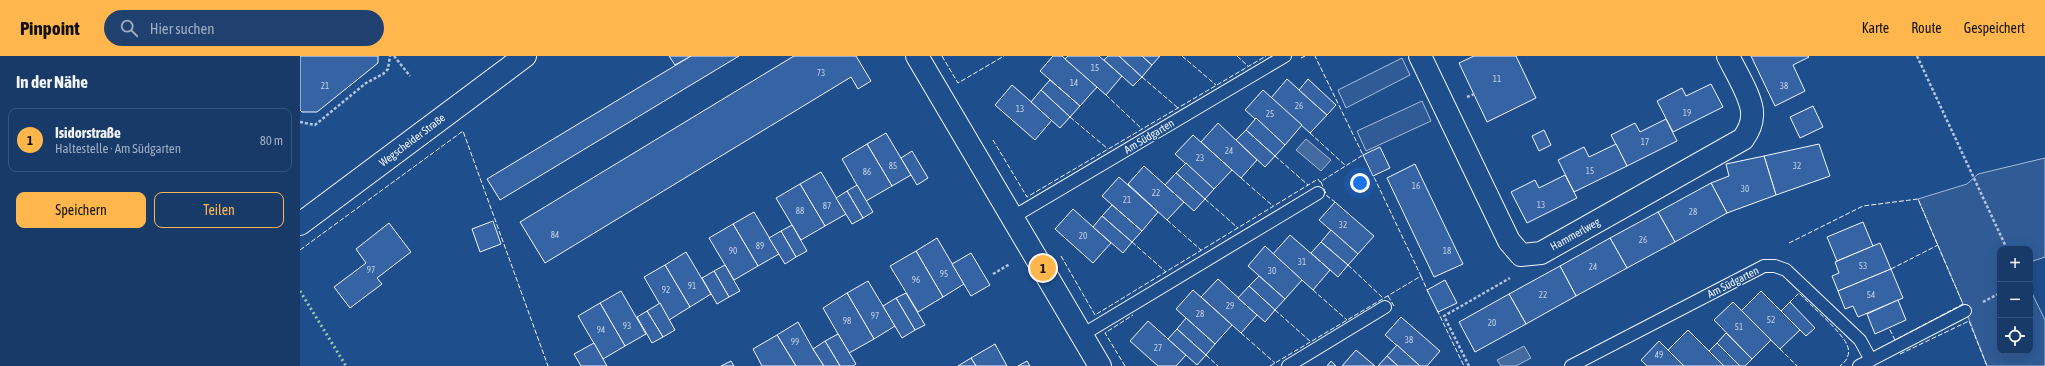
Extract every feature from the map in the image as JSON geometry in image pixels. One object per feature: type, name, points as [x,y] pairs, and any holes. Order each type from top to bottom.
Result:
[{"type":"street","name":"Wegscheider Straße","points":[[300,224],[525,56]]},
{"type":"street","points":[[917,56],[1100,366]]},
{"type":"street","points":[[1420,56],[1509,241],[1521,255]]},
{"type":"street","name":"Hammerlweg","points":[[1521,255],[1540,253],[1743,139],[1750,128],[1753,115],[1750,103],[1728,56]]},
{"type":"lane","name":"Am Südgarten","points":[[1013,217],[1285,56]]},
{"type":"lane","points":[[1082,335],[1318,193]]},
{"type":"lane","name":"Am Südgarten","points":[[1571,366],[1764,266],[1775,266],[1786,270],[1860,340],[1871,360]]},
{"type":"lane","points":[[1288,366],[1386,307]]},
{"type":"lane","points":[[1859,366],[1965,311]]},
{"type":"path","points":[[300,122],[315,125],[366,83],[383,74],[388,69],[390,56]]},
{"type":"path","points":[[394,56],[410,76]]},
{"type":"path","points":[[1917,56],[2006,246]]},
{"type":"path","points":[[1469,366],[1444,316],[1514,276],[1521,255]]},
{"type":"path","points":[[993,274],[1016,261]]},
{"type":"shaded area","points":[[1402,58],[1410,75],[1346,108],[1338,90]]},
{"type":"shaded area","points":[[1422,101],[1431,121],[1366,151],[1357,131]]},
{"type":"shaded area","points":[[1306,139],[1331,160],[1321,171],[1296,150]]},
{"type":"shaded area","points":[[2045,158],[2045,257],[2033,261],[2033,246],[1997,246],[1997,354],[2033,354],[2033,295],[2045,320],[2045,366],[1987,366],[1963,304],[1918,199],[1967,184],[1978,174]]},
{"type":"shaded area","points":[[1524,346],[1531,358],[1516,366],[1501,366],[1497,360]]},
{"type":"building","points":[[300,56],[378,56],[378,63],[317,112],[302,112],[300,110]]},
{"type":"building","points":[[669,56],[691,56],[675,65]]},
{"type":"building","points":[[691,56],[739,56],[500,200],[487,179]]},
{"type":"building","points":[[794,56],[856,56],[871,81],[858,89],[851,77],[545,263],[520,222]]},
{"type":"building","points":[[1053,56],[1062,56],[1097,87],[1080,106],[1040,71]]},
{"type":"building","points":[[1068,56],[1099,56],[1122,76],[1106,95],[1065,59]]},
{"type":"building","points":[[1108,56],[1119,56],[1142,77],[1133,86],[1104,60]]},
{"type":"building","points":[[1119,56],[1142,56],[1152,65],[1142,77]]},
{"type":"building","points":[[1142,56],[1160,56],[1152,65]]},
{"type":"building","points":[[1474,56],[1516,56],[1536,98],[1487,122],[1459,63]]},
{"type":"building","points":[[1751,56],[1808,56],[1809,57],[1793,65],[1805,91],[1775,106]]},
{"type":"building","points":[[1287,79],[1327,115],[1310,133],[1271,98]]},
{"type":"building","points":[[1308,79],[1336,105],[1327,115],[1299,90]]},
{"type":"building","points":[[1050,80],[1080,106],[1070,117],[1041,90]]},
{"type":"building","points":[[1711,84],[1723,107],[1673,132],[1657,101],[1682,88],[1686,96]]},
{"type":"building","points":[[1012,85],[1052,120],[1035,140],[995,105]]},
{"type":"building","points":[[1041,90],[1070,117],[1060,128],[1031,102]]},
{"type":"building","points":[[1263,90],[1302,125],[1285,145],[1245,110]]},
{"type":"building","points":[[1813,106],[1823,127],[1800,138],[1790,117]]},
{"type":"building","points":[[1256,118],[1285,145],[1275,156],[1246,130]]},
{"type":"building","points":[[1666,119],[1677,141],[1627,166],[1611,135],[1635,123],[1640,132]]},
{"type":"building","points":[[1218,123],[1257,160],[1241,178],[1201,142]]},
{"type":"building","points":[[1246,130],[1275,156],[1265,167],[1236,140]]},
{"type":"building","points":[[1544,130],[1551,145],[1539,151],[1532,136]]},
{"type":"building","points":[[886,133],[911,175],[892,186],[867,144]]},
{"type":"building","points":[[1193,135],[1232,170],[1214,189],[1175,154]]},
{"type":"building","points":[[867,144],[892,186],[866,201],[842,159]]},
{"type":"building","points":[[1616,144],[1627,166],[1574,192],[1558,160],[1584,147],[1589,157]]},
{"type":"building","points":[[1819,144],[1830,176],[1776,195],[1764,156]]},
{"type":"building","points":[[1380,147],[1390,168],[1373,176],[1363,155]]},
{"type":"building","points":[[912,151],[928,178],[917,185],[901,158]]},
{"type":"building","points":[[1764,156],[1776,195],[1727,213],[1711,183],[1729,176],[1726,164]]},
{"type":"building","points":[[1186,163],[1214,189],[1205,199],[1176,173]]},
{"type":"building","points":[[1415,164],[1463,264],[1434,277],[1387,178]]},
{"type":"building","points":[[1144,166],[1184,202],[1167,220],[1128,184]]},
{"type":"building","points":[[821,172],[846,214],[825,226],[800,184]]},
{"type":"building","points":[[1176,173],[1205,199],[1194,211],[1165,185]]},
{"type":"building","points":[[1565,175],[1577,198],[1527,223],[1511,192],[1535,180],[1539,188]]},
{"type":"building","points":[[1119,177],[1158,212],[1142,231],[1102,196]]},
{"type":"building","points":[[1711,183],[1727,213],[1675,242],[1658,212]]},
{"type":"building","points":[[800,184],[825,226],[801,240],[776,198]]},
{"type":"building","points":[[857,185],[873,212],[863,218],[847,191]]},
{"type":"building","points":[[847,191],[863,218],[852,224],[836,198]]},
{"type":"building","points":[[1335,202],[1374,236],[1358,254],[1319,220]]},
{"type":"building","points":[[1112,205],[1142,231],[1132,242],[1102,216]]},
{"type":"building","points":[[1073,209],[1111,243],[1093,263],[1055,229]]},
{"type":"building","points":[[754,212],[779,254],[758,266],[733,224]]},
{"type":"building","points":[[1658,212],[1675,242],[1627,268],[1610,238]]},
{"type":"building","points":[[1102,216],[1132,242],[1123,253],[1093,227]]},
{"type":"building","points":[[493,221],[501,244],[480,252],[472,229]]},
{"type":"building","points":[[1863,222],[1873,246],[1837,261],[1827,237]]},
{"type":"building","points":[[389,223],[411,252],[377,278],[382,284],[350,308],[334,287],[366,263],[356,249]]},
{"type":"building","points":[[733,224],[758,266],[734,280],[709,238]]},
{"type":"building","points":[[792,225],[807,251],[796,257],[781,231]]},
{"type":"building","points":[[1331,230],[1358,254],[1348,265],[1321,242]]},
{"type":"building","points":[[781,231],[796,257],[785,264],[769,238]]},
{"type":"building","points":[[1290,235],[1330,270],[1313,290],[1273,254]]},
{"type":"building","points":[[937,238],[964,284],[943,297],[916,251]]},
{"type":"building","points":[[1610,238],[1627,268],[1576,296],[1560,266]]},
{"type":"building","points":[[1321,242],[1348,265],[1338,277],[1311,253]]},
{"type":"building","points":[[1880,243],[1891,269],[1838,291],[1832,276],[1839,273],[1835,262]]},
{"type":"building","points":[[1265,246],[1302,280],[1285,299],[1248,266]]},
{"type":"building","points":[[916,251],[943,297],[918,312],[890,266]]},
{"type":"building","points":[[686,252],[711,294],[690,307],[665,265]]},
{"type":"building","points":[[971,253],[990,285],[971,296],[952,264]]},
{"type":"building","points":[[665,265],[690,307],[669,320],[644,277]]},
{"type":"building","points":[[725,265],[740,291],[729,297],[714,271]]},
{"type":"building","points":[[1560,266],[1576,296],[1526,324],[1509,294]]},
{"type":"building","points":[[1891,269],[1903,298],[1858,317],[1853,306],[1845,309],[1838,291]]},
{"type":"building","points":[[714,271],[729,297],[717,304],[702,278]]},
{"type":"building","points":[[1259,276],[1285,299],[1275,310],[1249,286]]},
{"type":"building","points":[[1218,279],[1257,315],[1241,333],[1201,297]]},
{"type":"building","points":[[1445,280],[1457,303],[1438,312],[1427,290]]},
{"type":"building","points":[[868,281],[895,326],[874,339],[847,293]]},
{"type":"building","points":[[1249,286],[1275,310],[1265,322],[1238,298]]},
{"type":"building","points":[[1193,290],[1232,325],[1215,344],[1176,309]]},
{"type":"building","points":[[621,291],[646,334],[625,346],[600,303]]},
{"type":"building","points":[[1761,291],[1800,330],[1780,349],[1741,311]]},
{"type":"building","points":[[847,293],[874,339],[849,353],[823,308]]},
{"type":"building","points":[[906,293],[925,325],[915,330],[896,298]]},
{"type":"building","points":[[1509,294],[1526,324],[1475,352],[1459,322]]},
{"type":"building","points":[[896,298],[915,330],[902,338],[883,306]]},
{"type":"building","points":[[1898,300],[1906,320],[1875,334],[1867,314]]},
{"type":"building","points":[[1733,302],[1771,340],[1752,359],[1714,320]]},
{"type":"building","points":[[1790,302],[1815,328],[1806,336],[1781,311]]},
{"type":"building","points":[[600,303],[625,346],[603,359],[578,316]]},
{"type":"building","points":[[660,303],[675,330],[663,337],[647,311]]},
{"type":"building","points":[[647,311],[663,337],[652,343],[637,317]]},
{"type":"building","points":[[1401,317],[1440,351],[1427,366],[1420,366],[1385,335]]},
{"type":"building","points":[[1186,318],[1215,344],[1206,355],[1177,329]]},
{"type":"building","points":[[1148,321],[1186,355],[1176,366],[1158,366],[1130,341]]},
{"type":"building","points":[[798,322],[824,366],[796,366],[777,335]]},
{"type":"building","points":[[1177,329],[1206,355],[1197,365],[1168,339]]},
{"type":"building","points":[[1688,330],[1724,366],[1684,366],[1668,350]]},
{"type":"building","points":[[1726,333],[1752,359],[1745,366],[1740,366],[1717,343]]},
{"type":"building","points":[[838,334],[856,364],[853,366],[840,366],[825,341]]},
{"type":"building","points":[[777,335],[796,366],[762,366],[753,349]]},
{"type":"building","points":[[825,341],[840,366],[824,366],[813,349]]},
{"type":"building","points":[[1659,341],[1684,366],[1647,366],[1641,360]]},
{"type":"building","points":[[594,343],[607,366],[581,366],[574,354]]},
{"type":"building","points":[[1717,343],[1740,366],[1724,366],[1709,351]]},
{"type":"building","points":[[995,344],[1007,366],[976,366],[971,358]]},
{"type":"building","points":[[1397,345],[1420,366],[1398,366],[1387,356]]},
{"type":"building","points":[[1356,350],[1375,366],[1342,366]]},
{"type":"building","points":[[1387,356],[1398,366],[1378,366]]},
{"type":"building","points":[[971,358],[976,366],[958,366]]},
{"type":"building","points":[[731,361],[734,366],[721,366]]},
{"type":"building","points":[[1027,361],[1030,366],[1018,366]]},
{"type":"building","points":[[1331,361],[1336,366],[1327,366]]},
{"type":"hedge","points":[[300,291],[346,366]]},
{"type":"fence","points":[[942,56],[958,83],[1004,56]]},
{"type":"fence","points":[[1182,56],[1216,85]]},
{"type":"fence","points":[[1237,56],[1248,66]]},
{"type":"fence","points":[[993,140],[1027,197],[1266,56]]},
{"type":"fence","points":[[1301,58],[1305,56]]},
{"type":"fence","points":[[1061,256],[1095,315],[1318,179],[1320,182],[1363,155],[1315,56]]},
{"type":"fence","points":[[1142,77],[1178,108]]},
{"type":"fence","points":[[1106,95],[1142,129]]},
{"type":"fence","points":[[1070,117],[1108,149]]},
{"type":"fence","points":[[300,250],[463,131],[548,366]]},
{"type":"fence","points":[[1310,133],[1346,166]]},
{"type":"fence","points":[[1275,156],[1308,185]]},
{"type":"fence","points":[[1270,366],[1421,276],[1373,175]]},
{"type":"fence","points":[[1241,178],[1273,206]]},
{"type":"fence","points":[[1321,182],[1327,196],[1335,202]]},
{"type":"fence","points":[[1205,199],[1238,228]]},
{"type":"fence","points":[[1789,243],[1863,206],[1918,199],[1963,304],[1895,340],[1889,328]]},
{"type":"fence","points":[[1167,220],[1201,250]]},
{"type":"fence","points":[[1132,242],[1166,272]]},
{"type":"fence","points":[[1891,269],[1938,245]]},
{"type":"fence","points":[[1348,265],[1383,298]]},
{"type":"fence","points":[[1421,276],[1428,292]]},
{"type":"fence","points":[[1313,290],[1347,320]]},
{"type":"fence","points":[[1790,302],[1799,293],[1839,333],[1849,351],[1845,362],[1840,366]]},
{"type":"fence","points":[[1388,296],[1394,306]]},
{"type":"fence","points":[[1275,310],[1311,342]]},
{"type":"fence","points":[[1437,310],[1464,366]]},
{"type":"fence","points":[[1125,366],[1105,333],[1133,315]]},
{"type":"fence","points":[[1900,354],[1969,321],[1987,366]]},
{"type":"fence","points":[[1241,333],[1275,363]]},
{"type":"fence","points":[[1780,349],[1797,366]]},
{"type":"fence","points":[[1206,355],[1218,366]]},
{"type":"place","name":"Isidorstraße","points":[[1043,268]]}]
